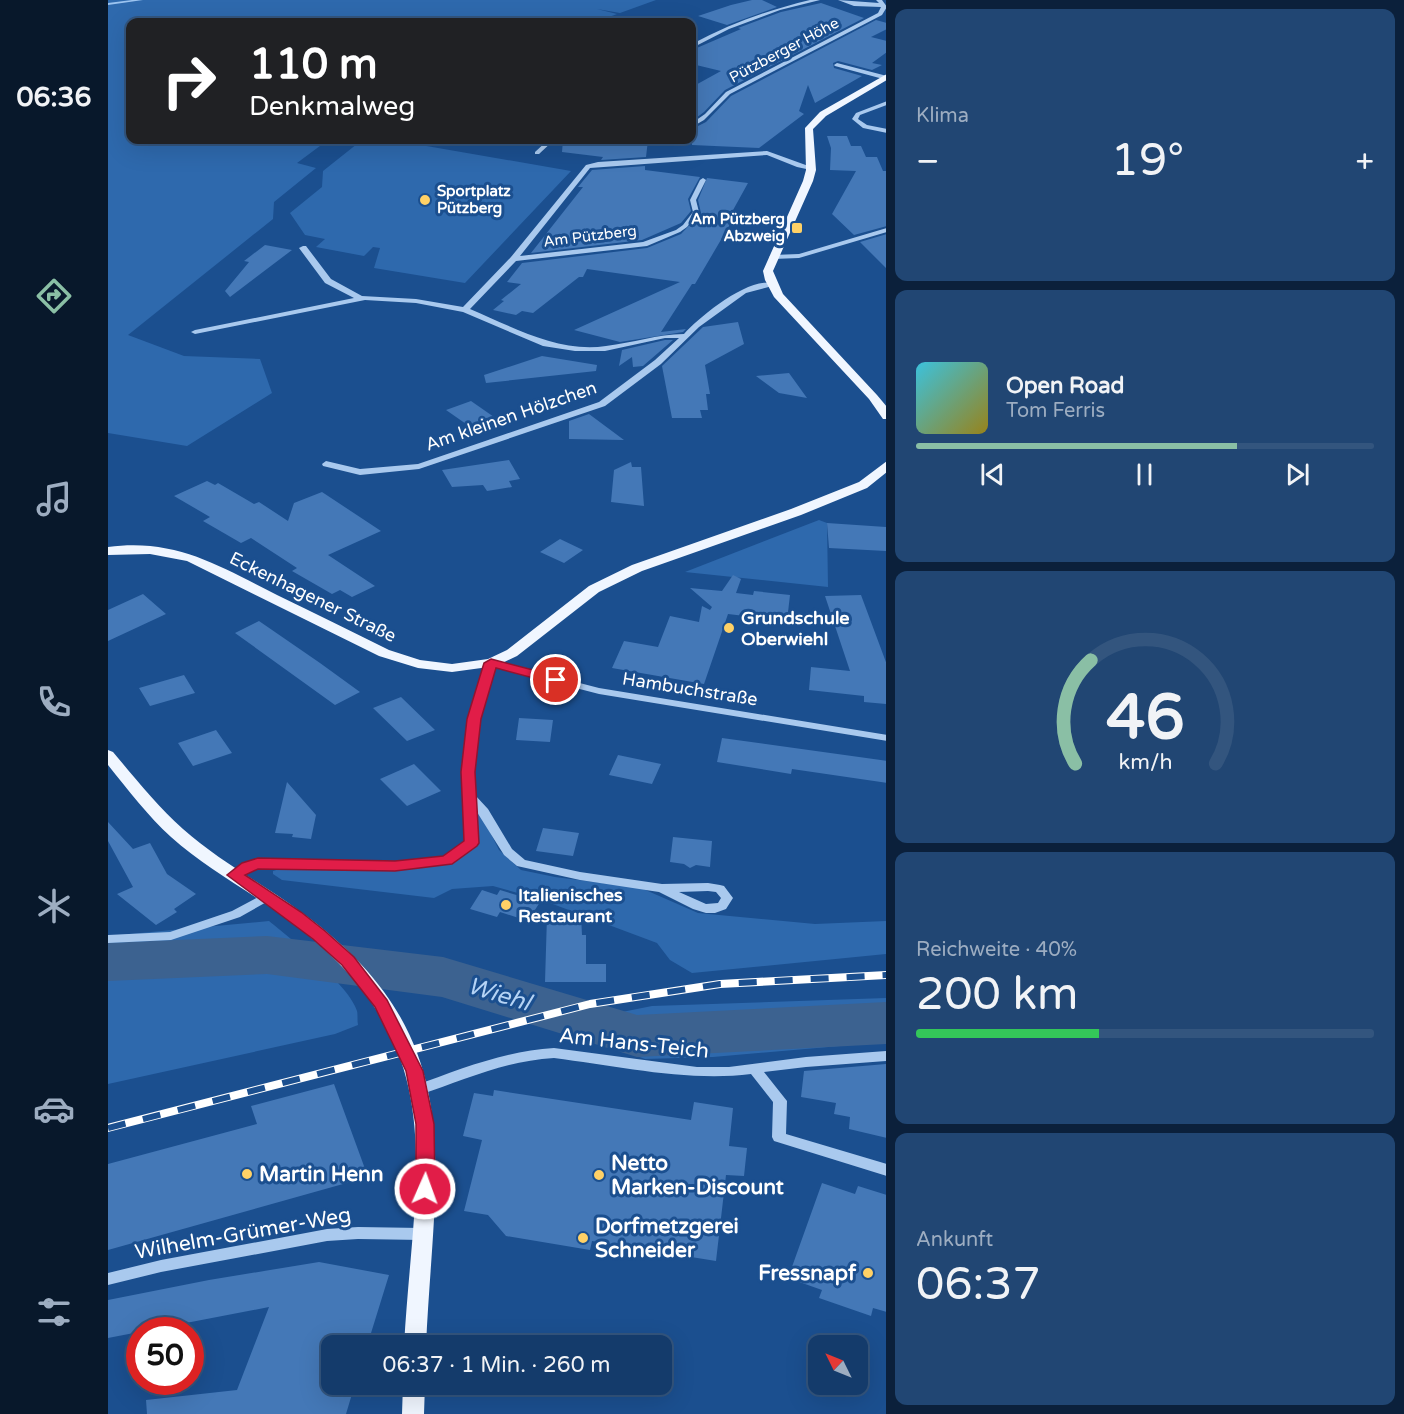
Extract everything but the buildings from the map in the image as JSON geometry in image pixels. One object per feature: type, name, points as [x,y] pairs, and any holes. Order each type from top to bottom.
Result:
[{"type":"main road","points":[[886,77],[823,114],[809,128],[811,168],[808,181],[768,271],[778,295],[873,397],[886,416]]},
{"type":"main road","name":"Eckenhagener Straße","points":[[108,550],[131,547],[161,549],[192,558],[384,653],[418,664],[452,668],[491,663],[512,653],[594,588],[637,568],[796,512],[863,485],[886,465]]},
{"type":"main road","points":[[108,754],[141,797],[178,833],[234,875],[296,916],[348,961],[375,994],[406,1050],[415,1071],[425,1124],[427,1167],[416,1335]]},
{"type":"main road","points":[[413,1414],[414,1395]]},
{"type":"street","name":"Pützberger Höhe","points":[[696,44],[727,28],[778,9],[817,0]]},
{"type":"street","points":[[841,0],[854,4],[881,3]]},
{"type":"street","name":"Pützberger Höhe","points":[[696,123],[703,120],[713,106],[728,93],[880,14],[881,3]]},
{"type":"street","points":[[837,65],[886,77]]},
{"type":"street","points":[[886,103],[858,114],[855,119],[858,125],[886,131]]},
{"type":"street","points":[[537,153],[547,144]]},
{"type":"street","name":"Am Pützberg","points":[[465,310],[514,259],[588,166],[767,153],[783,157],[796,166],[811,168]]},
{"type":"street","name":"Am Pützberg","points":[[514,259],[644,244],[678,231],[696,212],[693,200],[703,180]]},
{"type":"street","points":[[773,257],[798,256],[886,230]]},
{"type":"street","points":[[303,248],[328,281],[361,299]]},
{"type":"street","points":[[195,332],[361,299],[416,301],[465,310],[546,344],[575,349],[605,349],[665,336],[686,336],[696,325],[743,291],[772,285]]},
{"type":"street","name":"Am kleinen Hölzchen","points":[[326,464],[360,472],[419,466],[602,404],[658,362],[686,336]]},
{"type":"street","points":[[234,875],[258,863],[395,866],[447,860],[471,843],[468,772],[474,719],[491,663]]},
{"type":"street","name":"Hambuchstraße","points":[[491,663],[599,691],[886,738]]},
{"type":"street","points":[[469,796],[484,812],[508,852],[521,863],[580,876],[662,888]]},
{"type":"street","points":[[108,939],[171,936],[236,914],[266,897]]},
{"type":"street","name":"Am Hans-Teich","points":[[418,1090],[500,1060],[532,1054],[554,1053],[697,1072],[754,1069],[886,1056]]},
{"type":"street","points":[[754,1069],[780,1101],[779,1137],[886,1170]]},
{"type":"street","name":"Wilhelm-Grümer-Weg","points":[[108,1279],[161,1266],[327,1235],[422,1234]]},
{"type":"shaded area","points":[[108,0],[656,0],[620,13],[597,9],[617,14],[606,18],[126,18],[126,144],[323,144],[297,163],[316,168],[274,202],[273,219],[128,335],[184,356],[260,359],[272,393],[187,446],[108,433]]},
{"type":"shaded area","name":"Sportplatz Pützberg","points":[[357,144],[415,144],[571,171],[465,283],[374,268],[380,248],[373,247],[364,256],[316,247],[325,239],[305,235],[290,213],[322,187],[323,171]]},
{"type":"shaded area","points":[[819,520],[827,523],[828,587],[685,572]]},
{"type":"shaded area","points":[[476,813],[481,814],[499,850],[521,870],[555,877],[641,888],[698,913],[815,924],[886,921],[886,954],[692,973],[670,960],[657,943],[542,900],[493,886],[452,889],[434,898],[282,880],[273,874],[273,871],[280,869],[400,870],[445,863],[477,845]]},
{"type":"shaded area","points":[[269,921],[332,976],[352,1001],[357,1011],[358,1025],[335,1034],[108,1084],[108,936]]},
{"type":"shaded area","points":[[886,998],[886,1042],[713,1057],[645,1059],[552,1026],[652,1006]]},
{"type":"waterway","points":[[108,4],[141,0]]},
{"type":"waterway","name":"Wiehl","points":[[108,962],[267,955],[443,977],[637,1036],[886,1023]]},
{"type":"railway","points":[[108,1128],[590,1004],[720,984],[886,975]]},
{"type":"place","name":"Sportplatz Pützberg","points":[[425,200]]},
{"type":"place","name":"Am Pützberg Abzweig","points":[[797,228]]},
{"type":"place","name":"Grundschule Oberwiehl","points":[[729,628]]},
{"type":"place","name":"Italienisches Restaurant","points":[[506,905]]},
{"type":"place","name":"Martin Henn","points":[[247,1174]]},
{"type":"place","name":"Netto Marken-Discount","points":[[599,1175]]},
{"type":"place","name":"Dorfmetzgerei Schneider","points":[[583,1238]]},
{"type":"place","name":"Fressnapf","points":[[868,1273]]},
{"type":"route","points":[[425,1189],[427,1167],[425,1124],[415,1071],[382,1004],[348,961],[319,935],[296,916],[234,875],[258,863],[395,866],[447,860],[471,843],[468,772],[474,719],[491,663],[556,680]]}]
